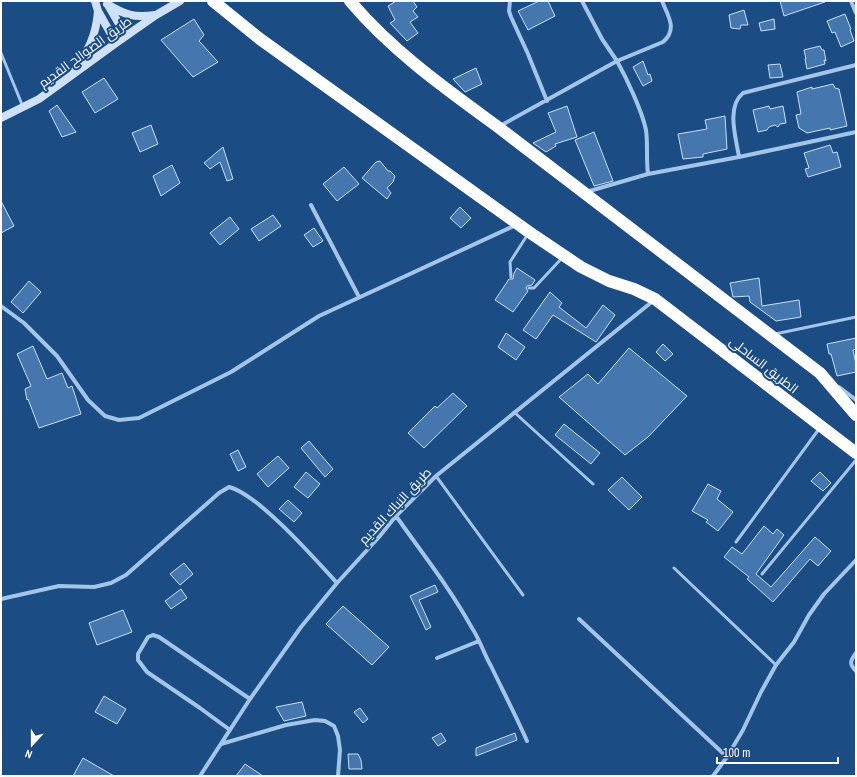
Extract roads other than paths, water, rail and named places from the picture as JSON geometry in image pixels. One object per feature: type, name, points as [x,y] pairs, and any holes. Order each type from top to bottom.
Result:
[{"type":"highway","name":"الطريق الساحلى","points":[[213,1],[260,39],[580,267],[655,299],[856,453]]},
{"type":"highway","points":[[350,1],[401,53],[449,91],[820,373],[856,414]]},
{"type":"main road","points":[[95,1],[98,10],[116,43]]},
{"type":"main road","name":"طريق الصوالح القديم","points":[[1,118],[39,99],[156,15],[180,1]]},
{"type":"main road","points":[[106,2],[126,14],[136,17],[156,15]]},
{"type":"main road","points":[[106,2],[126,36]]},
{"type":"main road","points":[[71,76],[83,58],[94,36],[98,10]]},
{"type":"street","points":[[510,1],[509,11],[511,17],[547,101]]},
{"type":"street","points":[[582,1],[602,39],[617,61],[643,120],[646,132],[646,162],[648,174]]},
{"type":"street","points":[[498,127],[617,61],[663,42],[671,30],[672,25],[662,1]]},
{"type":"street","points":[[851,1],[856,13]]},
{"type":"street","points":[[739,157],[733,111],[736,101],[743,93],[856,65]]},
{"type":"street","points":[[584,193],[648,174],[739,157],[856,132]]},
{"type":"street","points":[[311,205],[359,297]]},
{"type":"street","points":[[1,306],[24,323],[57,356],[88,400],[105,416],[119,420],[140,418],[231,372],[319,316],[518,224]]},
{"type":"street","name":"طريق النباك القديم","points":[[200,776],[250,699],[301,627],[336,582],[379,537],[396,516],[436,476],[655,299]]},
{"type":"street","points":[[820,373],[856,400]]},
{"type":"street","points":[[1,599],[59,586],[94,587],[111,583],[126,574],[219,493],[229,487],[242,492],[264,509],[318,562],[336,582]]},
{"type":"street","points":[[396,516],[440,576],[473,628],[527,741]]},
{"type":"street","points":[[713,776],[727,757],[743,730],[776,665],[794,642],[809,615],[824,594],[856,560]]},
{"type":"street","points":[[579,619],[727,757]]},
{"type":"street","points":[[230,730],[147,672],[138,660],[138,654],[148,637],[153,635],[159,637],[250,699]]},
{"type":"street","points":[[437,658],[479,642]]},
{"type":"street","points":[[856,653],[850,662],[851,666],[856,671]]},
{"type":"street","points":[[221,744],[286,725],[314,720],[325,721],[334,726],[338,736],[340,750],[338,776]]},
{"type":"lane","points":[[1,53],[23,107]]},
{"type":"lane","points":[[511,277],[510,262],[529,232]]},
{"type":"lane","points":[[529,288],[534,288],[564,256]]},
{"type":"lane","points":[[770,335],[856,317]]},
{"type":"lane","points":[[514,412],[593,484]]},
{"type":"lane","points":[[736,542],[822,426]]},
{"type":"lane","points":[[762,574],[856,460]]},
{"type":"lane","points":[[436,476],[523,595]]},
{"type":"lane","points":[[674,568],[776,665]]}]
